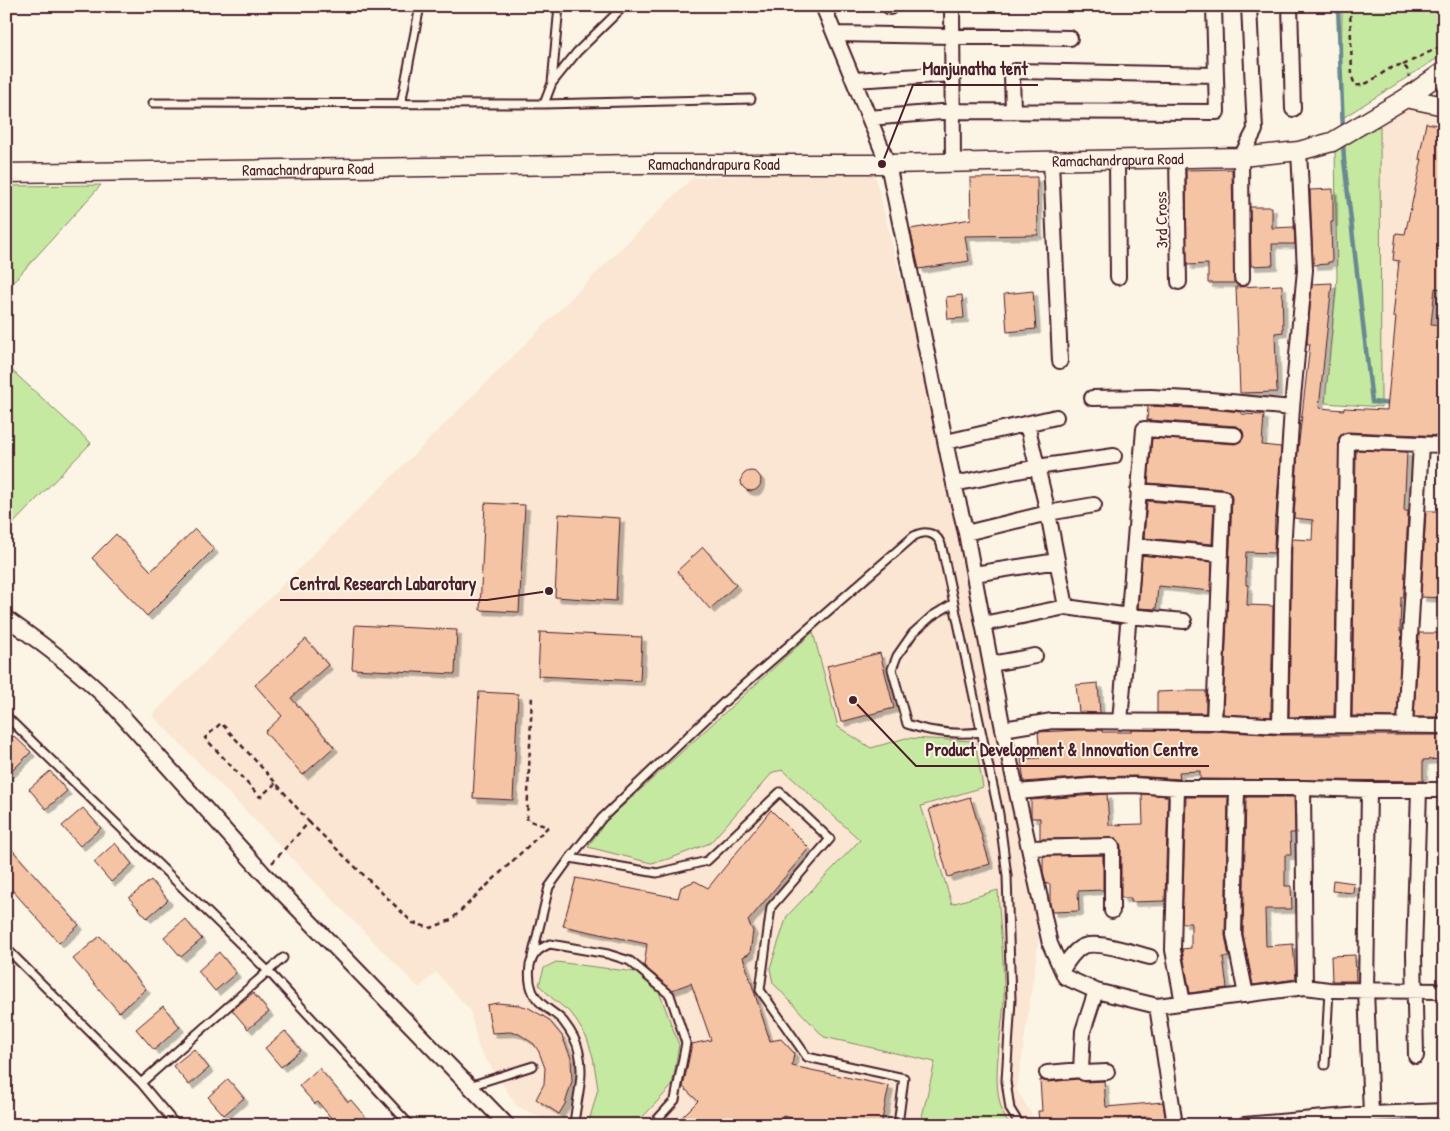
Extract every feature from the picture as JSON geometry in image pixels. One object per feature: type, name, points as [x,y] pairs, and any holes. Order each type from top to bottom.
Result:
[{"type":"street","points":[[823,6],[888,164],[954,484],[966,533],[1003,729],[1050,944],[1065,977],[1096,991],[1157,1006],[1305,987],[1329,990],[1444,991]]},
{"type":"street","points":[[952,6],[953,162]]},
{"type":"street","points":[[869,118],[954,111],[1217,112],[1214,6]]},
{"type":"street","points":[[1242,278],[1241,157],[1255,130],[1248,6]]},
{"type":"street","points":[[1290,6],[1293,109]]},
{"type":"street","points":[[835,34],[1070,38]]},
{"type":"street","points":[[1013,111],[1012,74],[1015,71],[1216,75]]},
{"type":"street","name":"Ramachandrapura Road","points":[[6,173],[643,164],[888,164],[1241,157],[1299,151],[1332,142],[1410,95],[1444,71]]},
{"type":"street","points":[[854,80],[953,74]]},
{"type":"street","points":[[1410,95],[1444,106]]},
{"type":"street","points":[[1280,726],[1283,550],[1292,408],[1305,270],[1299,151]]},
{"type":"street","name":"3rd Cross","points":[[1177,157],[1179,282]]},
{"type":"street","points":[[1117,160],[1118,277]]},
{"type":"street","points":[[1051,161],[1060,361]]},
{"type":"street","points":[[1092,398],[1150,397],[1210,400],[1292,408]]},
{"type":"street","points":[[946,442],[1056,417]]},
{"type":"street","points":[[1027,424],[1048,513],[1066,607]]},
{"type":"street","points":[[1120,722],[1144,429],[1235,435]]},
{"type":"street","points":[[1344,724],[1347,441],[1444,445]]},
{"type":"street","points":[[1405,725],[1421,444]]},
{"type":"street","points":[[954,484],[1037,467],[1114,456]]},
{"type":"street","points":[[1138,491],[1223,498],[1214,722]]},
{"type":"street","points":[[966,533],[1048,513],[1094,505]]},
{"type":"street","points":[[1135,546],[1221,554]]},
{"type":"street","points":[[974,574],[1057,561]]},
{"type":"street","points":[[983,624],[1066,607],[1129,616],[1184,621]]},
{"type":"street","points":[[6,618],[62,659],[110,702],[263,873],[507,1125]]},
{"type":"street","points":[[991,664],[1035,656]]},
{"type":"street","points":[[1003,729],[1052,721],[1214,722],[1280,726],[1344,724],[1444,726]]},
{"type":"street","points":[[1017,792],[1134,785],[1237,789],[1444,790]]},
{"type":"street","points":[[1177,788],[1173,950],[1183,1004]]},
{"type":"street","points":[[1303,788],[1305,987]]},
{"type":"street","points":[[1237,789],[1234,935],[1246,995]]},
{"type":"street","points":[[1369,790],[1366,990],[1371,1114]]},
{"type":"street","points":[[1416,1056],[1414,953],[1419,790]]},
{"type":"street","points":[[1029,848],[1112,846],[1112,911]]},
{"type":"street","points":[[1062,970],[1080,947],[1089,944],[1150,957]]},
{"type":"street","points":[[1081,1070],[1083,1031],[1096,991]]},
{"type":"street","points":[[1157,1006],[1175,1125]]},
{"type":"street","points":[[1047,1073],[1081,1070],[1084,1073],[1107,1072]]},
{"type":"street","points":[[1244,1125],[1444,1110]]},
{"type":"lane","points":[[401,104],[420,6]]},
{"type":"lane","points":[[544,104],[552,83],[559,6]]},
{"type":"lane","points":[[552,83],[577,52],[624,6]]},
{"type":"lane","points":[[153,103],[544,104],[750,99]]},
{"type":"lane","points":[[574,1125],[580,1089],[573,1035],[562,1020],[540,1003],[532,990],[528,976],[549,887],[602,818],[723,704],[914,536],[923,532],[933,534],[941,543],[999,814],[1007,876],[1011,1000],[1006,1081],[1010,1109],[1020,1125]]},
{"type":"lane","points":[[954,603],[932,616],[913,633],[897,656],[892,669],[908,724],[948,734],[981,732]]},
{"type":"lane","points":[[6,716],[268,971],[410,1125]]},
{"type":"lane","points":[[570,858],[657,873],[707,862],[780,792],[830,839],[771,907],[760,990],[807,1057],[904,1078],[898,1125]]},
{"type":"lane","points":[[532,957],[541,948],[550,944],[608,954],[630,961],[670,994],[686,1043],[675,1100],[652,1125]]},
{"type":"lane","points":[[6,948],[140,1083],[176,1125]]},
{"type":"lane","points":[[140,1083],[283,958]]},
{"type":"lane","points":[[1325,1065],[1329,990]]},
{"type":"lane","points":[[469,1086],[533,1066]]},
{"type":"path","points":[[1350,6],[1352,77],[1354,85],[1360,86],[1365,84],[1396,65],[1403,65],[1444,46]]},
{"type":"path","points":[[1403,65],[1407,69],[1410,95]]},
{"type":"path","points":[[276,783],[260,797],[205,738],[221,723],[276,783],[309,822],[413,923],[431,928],[452,920],[548,827],[527,820],[532,694]]},
{"type":"path","points":[[263,873],[309,822]]},
{"type":"shaded area","points":[[1410,105],[1444,114],[1444,411],[1381,407],[1380,126]]},
{"type":"shaded area","points":[[873,168],[948,467],[1040,932],[1017,1090],[1038,1125],[550,1125],[550,1122],[517,1106],[479,1049],[470,1010],[436,972],[419,988],[152,715],[692,178]]},
{"type":"green space","points":[[1342,6],[1444,6],[1444,54],[1341,119]]},
{"type":"green space","points":[[1380,126],[1381,407],[1325,403],[1337,278],[1335,149]]},
{"type":"green space","points":[[101,185],[6,290],[6,186]]},
{"type":"green space","points":[[6,365],[91,443],[6,531]]},
{"type":"green space","points":[[813,632],[838,727],[871,748],[906,738],[975,741],[983,787],[921,806],[952,904],[998,890],[1004,997],[997,1079],[1002,1111],[1009,1125],[920,1125],[935,1062],[824,1037],[773,983],[770,968],[787,916],[860,840],[783,770],[773,772],[710,843],[669,859],[651,863],[588,847],[605,822]]},
{"type":"green space","points":[[556,962],[635,972],[660,994],[679,1045],[672,1086],[635,1125],[588,1125],[598,1089],[593,1057],[587,1038],[572,1014],[539,985],[544,968]]},
{"type":"building","points":[[1426,123],[1444,126],[1444,289],[1435,288],[1431,324],[1444,325],[1444,436],[1347,432],[1339,437],[1334,716],[1289,717],[1292,539],[1312,540],[1313,520],[1294,518],[1298,450],[1310,344],[1307,344],[1312,284],[1332,283],[1319,408],[1387,410],[1396,317],[1393,317],[1399,261],[1393,260],[1396,233],[1405,234],[1422,159],[1419,159]]},
{"type":"building","points":[[1232,169],[1234,283],[1208,283],[1208,264],[1187,265],[1186,170]]},
{"type":"building","points":[[1037,177],[1038,235],[965,236],[969,261],[919,269],[910,229],[971,219],[970,178]]},
{"type":"building","points":[[1333,189],[1333,222],[1331,222],[1332,262],[1313,265],[1310,190]]},
{"type":"building","points":[[1250,207],[1272,207],[1272,228],[1294,227],[1295,244],[1272,244],[1273,265],[1251,266]]},
{"type":"building","points":[[1282,285],[1283,332],[1275,333],[1277,392],[1240,393],[1236,287]]},
{"type":"building","points":[[1033,291],[1036,329],[1007,332],[1004,294]]},
{"type":"building","points":[[962,295],[964,318],[948,319],[946,297]]},
{"type":"building","points":[[1148,406],[1209,409],[1241,412],[1241,414],[1264,415],[1262,445],[1281,447],[1274,553],[1246,552],[1245,573],[1246,585],[1248,585],[1247,605],[1273,606],[1271,717],[1223,714],[1231,494],[1224,489],[1148,483],[1152,438],[1235,444],[1242,440],[1243,432],[1236,426],[1147,420]]},
{"type":"building","points":[[1356,450],[1407,452],[1404,511],[1408,511],[1404,597],[1401,597],[1400,632],[1402,632],[1397,717],[1352,716]]},
{"type":"building","points":[[751,471],[758,474],[761,481],[758,488],[751,491],[744,488],[741,481],[744,474]]},
{"type":"building","points":[[1147,501],[1214,506],[1212,544],[1144,538]]},
{"type":"building","points":[[485,503],[525,505],[519,612],[480,610]]},
{"type":"building","points":[[1426,511],[1442,511],[1442,532],[1444,532],[1444,598],[1421,597]]},
{"type":"building","points":[[559,514],[620,518],[616,601],[555,597]]},
{"type":"building","points":[[195,529],[214,549],[147,616],[92,558],[116,534],[151,571]]},
{"type":"building","points":[[703,547],[736,585],[710,609],[677,571]]},
{"type":"building","points":[[1142,555],[1212,562],[1211,591],[1158,586],[1156,609],[1138,608]]},
{"type":"building","points":[[355,625],[457,630],[455,674],[352,669]]},
{"type":"building","points":[[540,632],[642,637],[640,681],[538,676]]},
{"type":"building","points":[[1419,633],[1444,633],[1444,717],[1414,717]]},
{"type":"building","points":[[306,639],[328,665],[291,698],[334,747],[303,775],[265,732],[282,716],[255,685]]},
{"type":"building","points":[[880,653],[894,708],[841,722],[827,666]]},
{"type":"building","points":[[1098,683],[1100,713],[1079,712],[1076,685]]},
{"type":"building","points":[[1206,691],[1206,713],[1157,713],[1157,692]]},
{"type":"building","points":[[479,692],[518,694],[513,800],[473,798]]},
{"type":"building","points":[[1102,730],[1102,732],[1132,732],[1132,730],[1214,731],[1280,735],[1443,735],[1444,759],[1423,760],[1423,781],[1200,779],[1200,771],[1179,772],[1180,779],[1134,776],[1024,782],[1021,759],[1040,758],[1038,732]]},
{"type":"building","points":[[14,736],[31,752],[6,777],[6,743]]},
{"type":"building","points":[[50,771],[67,791],[46,809],[29,789]]},
{"type":"building","points":[[1107,794],[1109,825],[1143,824],[1142,794],[1168,796],[1165,901],[1131,902],[1131,898],[1121,898],[1121,846],[1116,838],[1040,839],[1040,818],[1031,818],[1031,800]]},
{"type":"building","points":[[970,797],[990,864],[948,877],[929,809]]},
{"type":"building","points":[[1186,797],[1228,797],[1225,935],[1229,957],[1223,957],[1227,988],[1190,993],[1182,949],[1191,948],[1191,923],[1182,923]]},
{"type":"building","points":[[1246,797],[1294,797],[1295,833],[1290,833],[1291,855],[1285,855],[1285,886],[1291,886],[1292,909],[1265,909],[1266,946],[1293,944],[1296,979],[1253,985],[1243,934]]},
{"type":"building","points":[[83,808],[101,828],[80,846],[62,826]]},
{"type":"building","points":[[771,810],[809,848],[748,921],[753,931],[750,953],[743,957],[770,1041],[781,1039],[794,1053],[792,1066],[889,1086],[881,1125],[826,1125],[783,1116],[779,1125],[674,1125],[698,1101],[683,1087],[692,1044],[711,1040],[691,983],[672,990],[644,966],[647,944],[563,926],[576,878],[678,898],[681,887],[695,881],[708,888]]},
{"type":"building","points":[[6,843],[79,925],[59,943],[6,883]]},
{"type":"building","points":[[115,843],[132,864],[111,882],[94,862]]},
{"type":"building","points":[[1103,855],[1103,890],[1078,891],[1079,911],[1052,912],[1050,884],[1046,884],[1043,871],[1043,856]]},
{"type":"building","points":[[151,880],[168,900],[147,918],[129,898]]},
{"type":"building","points":[[1333,880],[1354,883],[1353,893],[1332,891]]},
{"type":"building","points":[[185,919],[202,939],[181,957],[164,937]]},
{"type":"building","points":[[100,936],[146,989],[119,1012],[73,959]]},
{"type":"building","points":[[219,952],[236,973],[215,991],[198,971]]},
{"type":"building","points":[[1355,955],[1356,981],[1332,981],[1331,956]]},
{"type":"building","points":[[253,993],[269,1012],[248,1029],[232,1010]]},
{"type":"building","points":[[497,1003],[529,1008],[548,1019],[562,1036],[571,1058],[572,1081],[565,1104],[559,1114],[536,1099],[544,1084],[545,1068],[534,1044],[519,1034],[510,1032],[492,1033],[487,1005]]},
{"type":"building","points":[[163,1006],[180,1027],[154,1050],[136,1029]]},
{"type":"building","points":[[285,1031],[301,1050],[281,1067],[265,1048]]},
{"type":"building","points":[[194,1049],[209,1068],[189,1085],[173,1066]]},
{"type":"building","points":[[319,1068],[348,1102],[351,1100],[367,1119],[360,1125],[337,1125],[318,1102],[315,1104],[299,1086]]},
{"type":"building","points":[[228,1079],[244,1098],[224,1115],[208,1097]]},
{"type":"building","points":[[1078,1079],[1084,1082],[1104,1081],[1106,1107],[1163,1102],[1166,1125],[1149,1125],[1149,1117],[1128,1118],[1129,1125],[1042,1125],[1039,1121],[1038,1111],[1042,1111],[1040,1080],[1048,1082]]},
{"type":"waterway","points":[[1338,6],[1343,130]]},
{"type":"waterway","points":[[1343,140],[1372,402],[1393,404]]},
{"type":"place","name":"Manjunatha tent","points":[[882,164]]},
{"type":"place","name":"Central Research Labarotary","points":[[549,591]]},
{"type":"place","name":"Product Development & Innovation Centre","points":[[853,700]]}]
